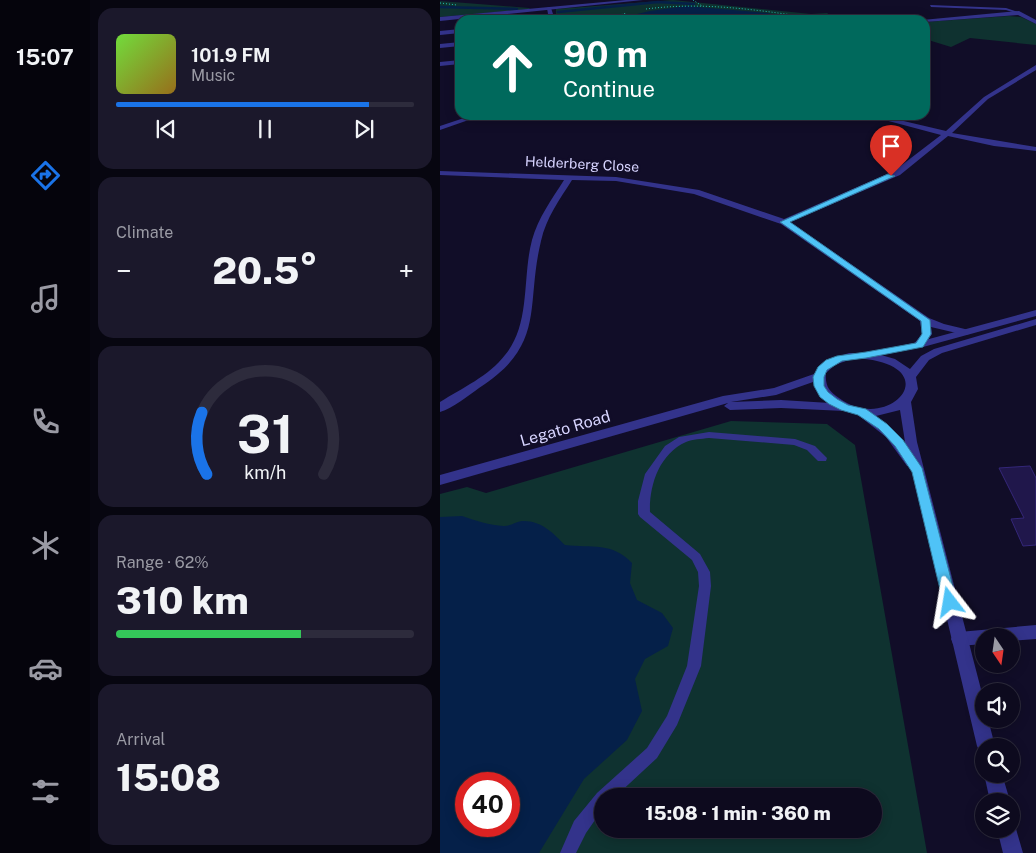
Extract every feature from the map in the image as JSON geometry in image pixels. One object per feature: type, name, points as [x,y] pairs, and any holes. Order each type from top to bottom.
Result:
[{"type":"street","points":[[480,15],[641,0]]},
{"type":"street","points":[[549,8],[551,15]]},
{"type":"street","points":[[930,20],[1019,14],[1036,22]]},
{"type":"street","points":[[440,19],[455,17]]},
{"type":"street","points":[[440,33],[455,32]]},
{"type":"street","points":[[440,46],[455,44]]},
{"type":"street","points":[[440,64],[455,62]]},
{"type":"street","points":[[784,222],[897,173],[947,134],[986,98],[1036,67]]},
{"type":"street","points":[[440,128],[465,120]]},
{"type":"street","points":[[890,120],[947,134],[1036,149]]},
{"type":"street","name":"Helderberg Close","points":[[440,173],[616,179],[696,192],[784,222],[926,320],[941,327],[965,332]]},
{"type":"street","points":[[440,408],[497,370],[522,336],[526,319],[531,264],[536,239],[544,220],[570,177]]},
{"type":"street","points":[[866,355],[892,362],[909,377],[912,385],[911,394],[905,402],[894,408],[879,412],[862,412],[845,408],[833,402],[824,394],[819,386],[818,377],[822,369],[830,362],[846,356],[866,355],[919,345],[1036,313]]},
{"type":"street","points":[[919,345],[926,334],[926,320]]},
{"type":"street","points":[[909,377],[925,358],[938,351],[1036,322]]},
{"type":"street","name":"Legato Road","points":[[440,480],[727,399],[776,391],[818,377]]},
{"type":"street","points":[[905,402],[911,442],[984,738]]},
{"type":"street","name":"Legato Road","points":[[699,407],[781,404],[845,408]]},
{"type":"street","points":[[862,412],[883,426],[899,443],[918,471]]},
{"type":"street","points":[[1020,633],[1036,632]]},
{"type":"street","points":[[959,639],[975,638]]},
{"type":"street","points":[[1008,838],[1012,853]]},
{"type":"lane","points":[[932,6],[1006,9],[1019,14]]},
{"type":"lane","points":[[614,788],[656,747],[672,720],[686,689],[696,658],[705,586],[704,572],[690,550],[649,520],[644,514],[647,481],[657,464],[676,442],[709,435],[795,442],[811,448],[822,458]]},
{"type":"lane","points":[[568,853],[580,827],[594,810]]},
{"type":"path","points":[[693,0],[702,4],[701,6]]},
{"type":"path","points":[[685,5],[760,10],[786,15]]},
{"type":"green space","points":[[673,0],[811,14],[827,13],[830,15],[556,15],[556,9]]},
{"type":"green space","points":[[440,1],[530,9],[455,15],[440,17]]},
{"type":"green space","points":[[1009,16],[1021,17],[1036,24],[1036,45],[970,38],[951,47],[930,41],[930,22]]},
{"type":"green space","points":[[731,421],[827,424],[855,445],[927,853],[440,853],[440,494],[467,487],[486,493]]},
{"type":"water","points":[[687,6],[777,15],[633,15]]},
{"type":"water","points":[[462,516],[493,525],[504,526],[529,521],[546,528],[565,545],[601,547],[624,556],[632,563],[630,583],[637,600],[662,613],[673,628],[668,646],[645,659],[635,679],[642,711],[627,740],[584,779],[539,853],[440,853],[440,517]]},
{"type":"building","points":[[1030,466],[1036,478],[1036,545],[1023,546],[1011,519],[1024,518],[999,468]]},
{"type":"waterway","points":[[558,12],[658,2],[694,4]]},
{"type":"waterway","points":[[440,7],[517,9]]},
{"type":"route","points":[[891,176],[784,222],[926,320],[926,334],[924,340],[919,345],[840,358],[830,362],[822,369],[818,377],[819,386],[824,394],[833,402],[845,408],[862,412],[883,426],[899,443],[918,471],[950,602]]}]
